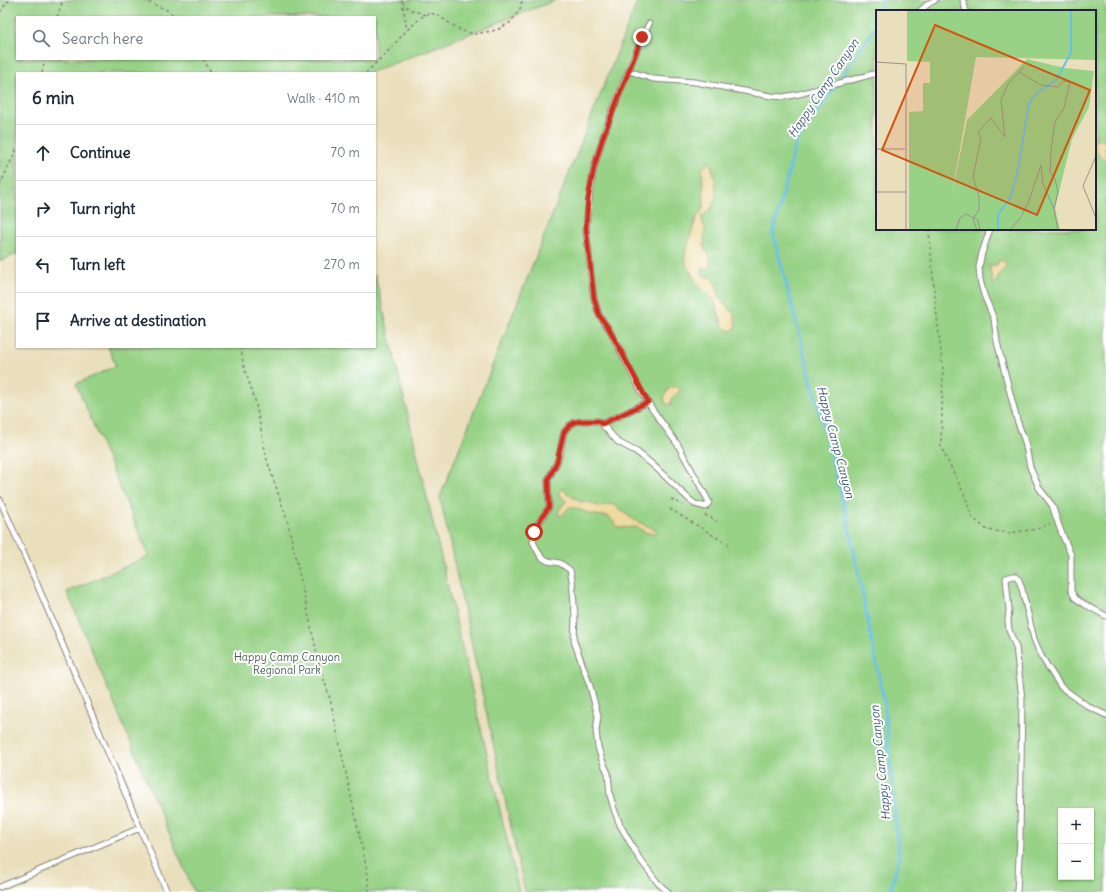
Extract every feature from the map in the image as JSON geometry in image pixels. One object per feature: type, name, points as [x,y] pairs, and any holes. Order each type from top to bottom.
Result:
[{"type":"lane","points":[[921,10],[935,0]]},
{"type":"lane","points":[[963,0],[966,10]]},
{"type":"lane","points":[[649,24],[642,37],[603,137],[594,168],[588,200],[586,228],[593,291],[599,315],[609,329],[648,402],[678,445],[709,502],[706,507],[695,504],[654,465],[637,452],[618,442],[599,421],[575,422],[564,432],[557,462],[548,480],[549,507],[536,527],[533,542],[541,557],[548,561],[560,564],[570,570],[575,616],[574,641],[590,686],[598,716],[596,731],[598,747],[608,773],[610,795],[614,809],[620,825],[639,858],[658,883],[668,892]]},
{"type":"lane","points":[[630,71],[653,79],[695,82],[783,97],[876,73]]},
{"type":"lane","points":[[990,230],[979,267],[980,280],[984,295],[994,319],[997,342],[1025,442],[1030,467],[1039,488],[1052,505],[1071,555],[1071,590],[1075,598],[1106,616]]},
{"type":"lane","points":[[602,424],[648,402]]},
{"type":"lane","points":[[0,500],[167,892]]},
{"type":"lane","points":[[1017,892],[1020,833],[1022,699],[1016,647],[1008,620],[1009,610],[1006,578],[1016,576],[1019,580],[1034,639],[1041,656],[1061,687],[1089,707],[1106,715]]},
{"type":"lane","points":[[0,887],[140,828]]},
{"type":"path","points":[[0,12],[9,0]]},
{"type":"path","points":[[57,16],[63,0]]},
{"type":"path","points":[[143,0],[169,11],[175,16]]},
{"type":"path","points":[[367,72],[407,30],[423,16],[430,13],[437,15],[462,31],[476,34],[497,30],[510,22],[521,7],[522,0]]},
{"type":"path","points":[[402,1],[409,9],[426,15]]},
{"type":"path","points":[[402,1],[407,30]]},
{"type":"path","points":[[42,72],[45,60]]},
{"type":"path","points":[[203,60],[210,72]]},
{"type":"path","points":[[0,184],[16,150]]},
{"type":"path","points":[[929,230],[943,371],[941,447],[966,498],[972,517],[987,530],[1009,533],[1037,529],[1057,521]]},
{"type":"path","points":[[241,348],[243,364],[255,400],[267,460],[288,523],[319,663],[330,699],[368,875],[369,892]]},
{"type":"path","points":[[670,509],[729,545]]},
{"type":"green space","points":[[0,0],[556,0],[372,72],[16,72],[16,254],[0,261]]},
{"type":"green space","points":[[638,0],[1106,0],[1106,892],[525,892],[440,497]]},
{"type":"green space","name":"Happy Camp Canyon Regional Park","points":[[376,278],[519,892],[194,892],[67,592],[149,556],[76,384],[116,366],[108,348],[376,348]]},
{"type":"sand","points":[[1096,139],[1106,142],[1106,162],[1096,150]]},
{"type":"sand","points":[[709,161],[713,171],[716,194],[712,207],[702,217],[705,229],[704,246],[710,259],[710,265],[708,269],[702,269],[701,272],[716,283],[720,297],[734,314],[736,323],[735,329],[730,331],[723,326],[712,298],[698,285],[686,265],[685,255],[696,218],[703,209],[704,201],[702,170]]},
{"type":"sand","points":[[1002,260],[1006,264],[1006,267],[999,275],[994,285],[989,265],[997,265],[998,261]]},
{"type":"sand","points":[[675,386],[680,389],[679,392],[672,398],[670,405],[666,404],[664,398],[668,389]]},
{"type":"sand","points":[[563,488],[567,494],[580,502],[588,502],[601,507],[610,504],[616,506],[632,519],[657,531],[656,533],[647,533],[636,527],[619,528],[608,516],[595,515],[576,508],[569,507],[560,517],[558,512],[566,501],[558,493]]},
{"type":"waterway","name":"Happy Camp Canyon","points":[[880,10],[882,0]]},
{"type":"waterway","name":"Happy Camp Canyon","points":[[876,26],[796,143],[773,233],[848,521],[884,701],[899,858],[890,892]]},
{"type":"route","points":[[534,532],[549,507],[548,480],[557,462],[564,432],[569,426],[575,422],[584,421],[599,421],[602,424],[648,402],[609,329],[599,315],[594,298],[586,228],[588,200],[594,168],[603,137],[642,37]]}]
